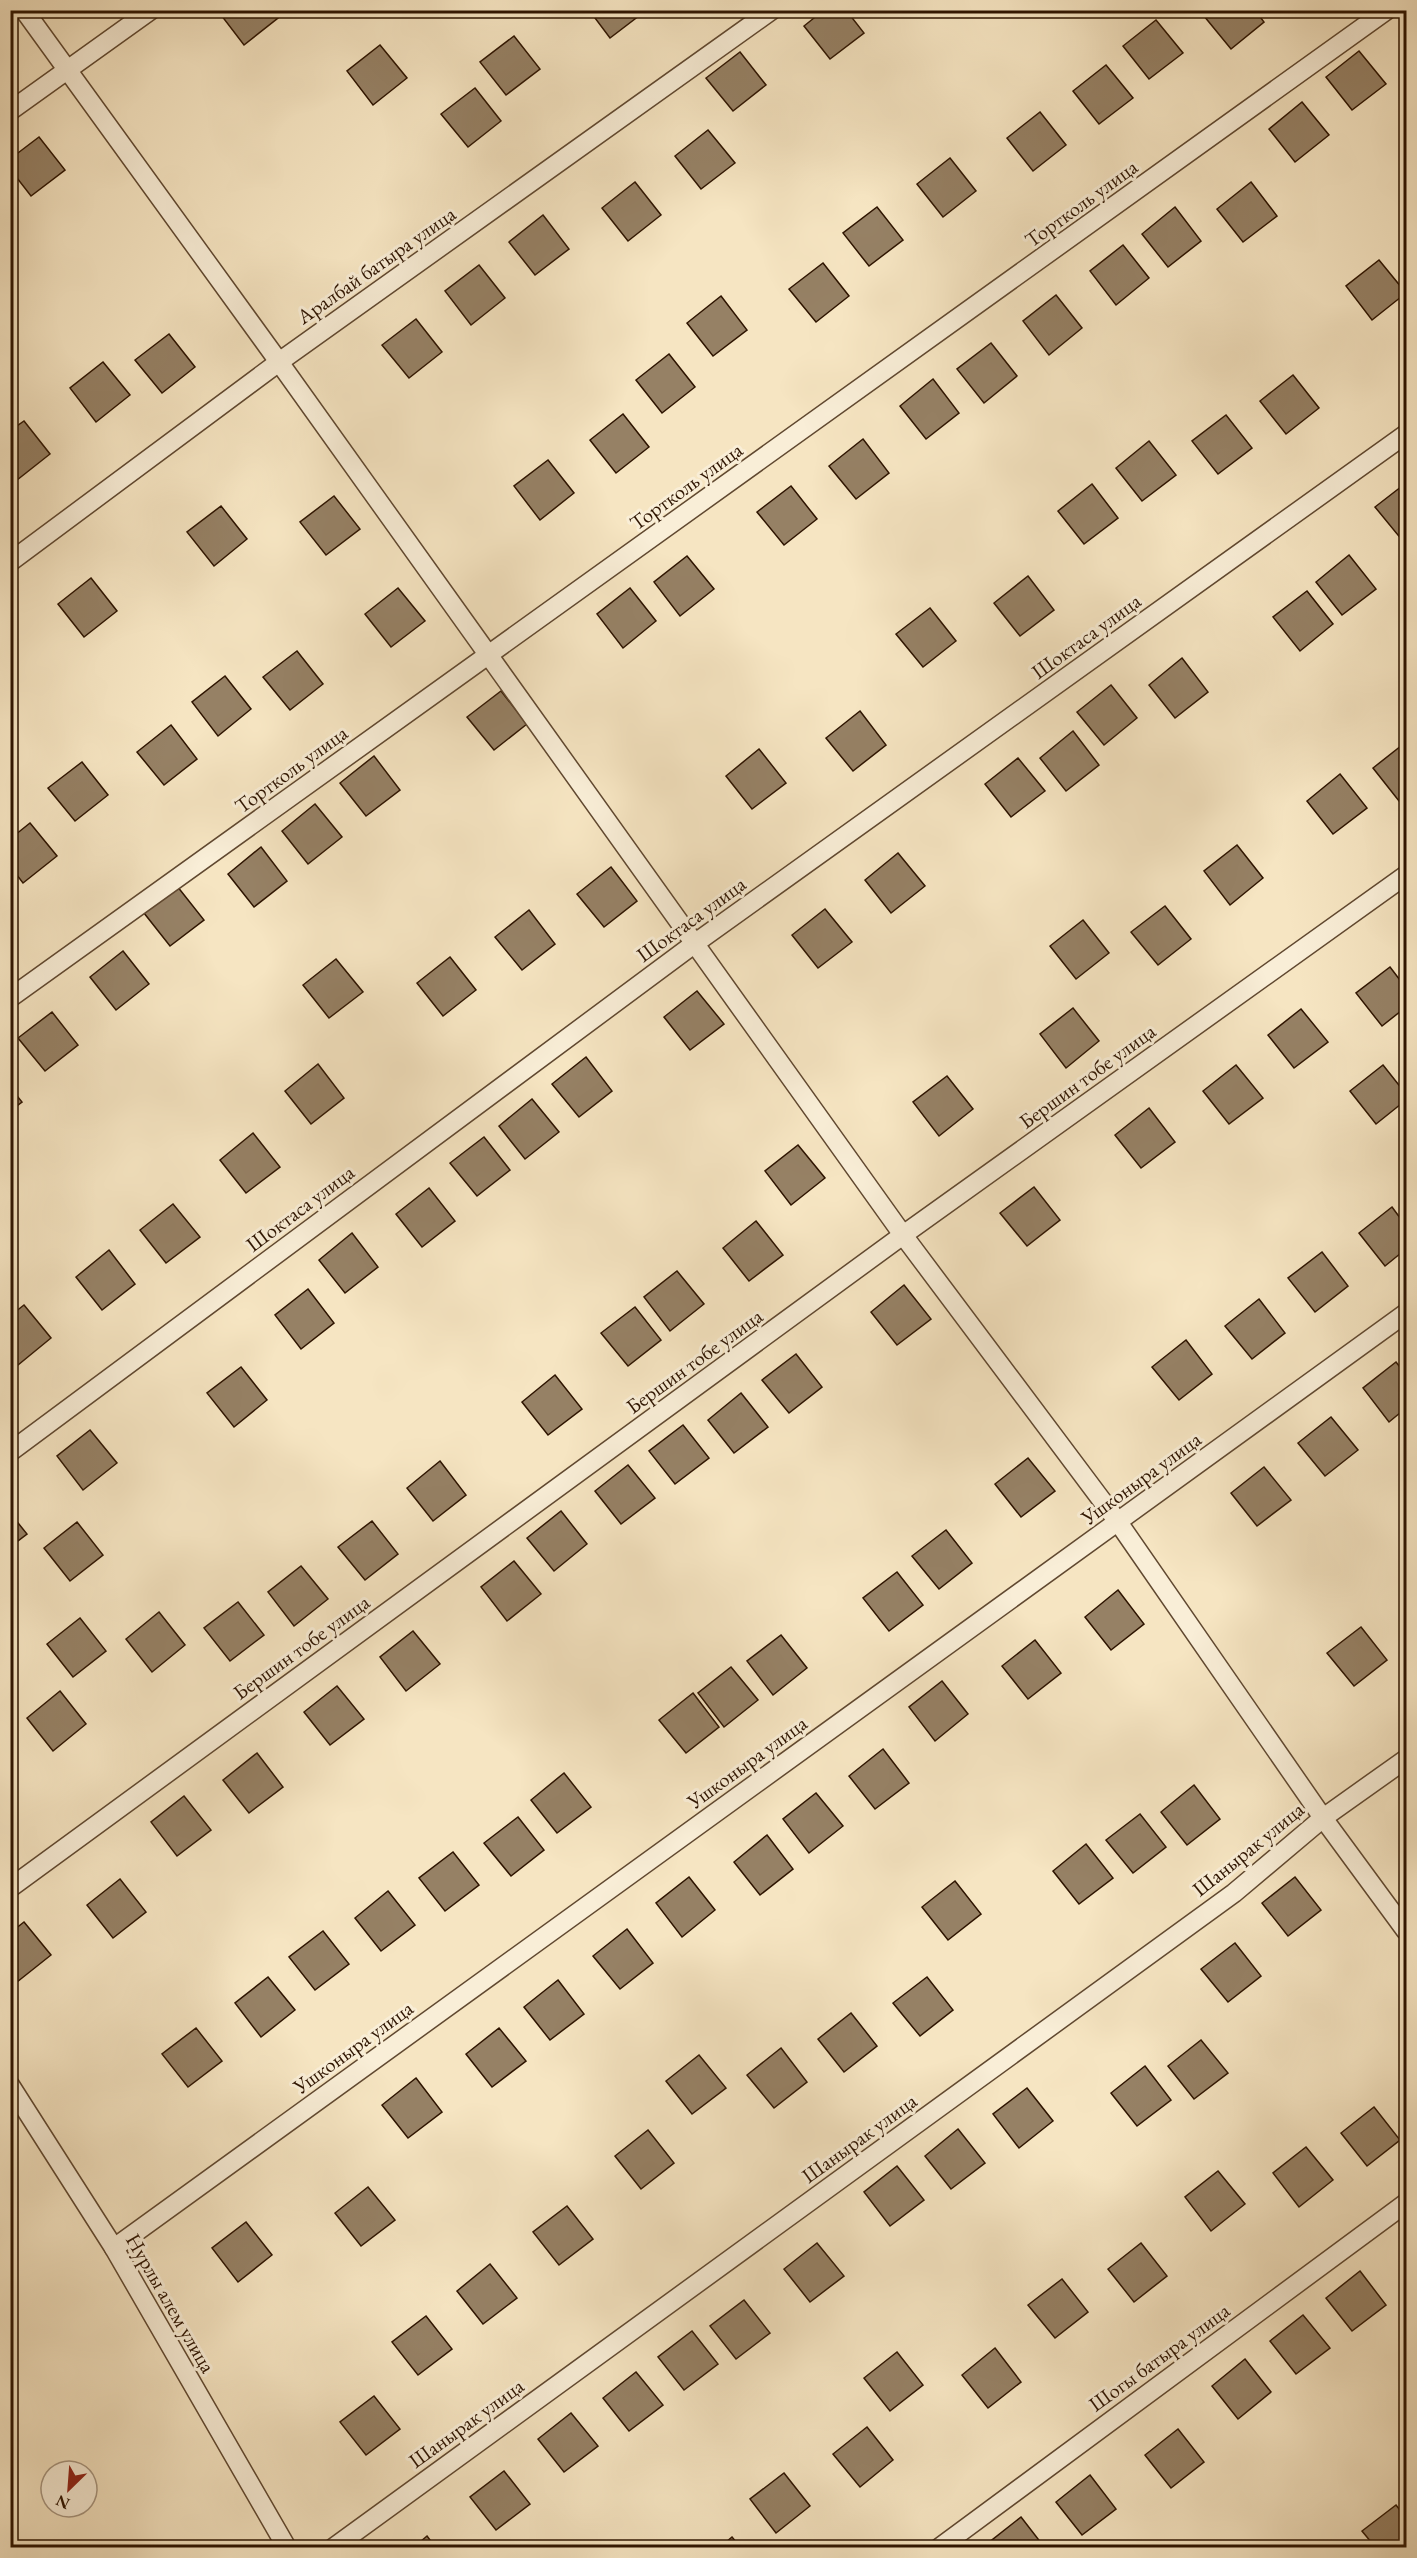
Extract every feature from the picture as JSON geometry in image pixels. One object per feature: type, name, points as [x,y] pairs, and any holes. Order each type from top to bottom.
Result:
[{"type":"street","points":[[24,10],[279,362],[903,1235],[1118,1522],[1323,1818],[1407,1931]]},
{"type":"street","points":[[10,111],[151,10]]},
{"type":"street","name":"Аралбай батыра улица","points":[[10,562],[279,362],[772,10]]},
{"type":"street","name":"Тортколь улица","points":[[10,998],[1387,10]]},
{"type":"street","name":"Шоктаса улица","points":[[10,1452],[694,944],[1407,434]]},
{"type":"street","name":"Бершин тобе улица","points":[[10,1888],[903,1235],[1407,875]]},
{"type":"street","name":"Ушконыра улица","points":[[114,2248],[1407,1313]]},
{"type":"street","name":"Шанырак улица","points":[[333,2547],[1234,1893],[1323,1818],[1407,1759]]},
{"type":"street","name":"Нурлы алем улица","points":[[10,2085],[114,2248],[287,2547]]},
{"type":"street","name":"Шогы батыра улица","points":[[939,2547],[1407,2203]]},
{"type":"building","points":[[272,10],[278,18],[244,45],[218,11]]},
{"type":"building","points":[[589,10],[643,10],[644,12],[610,38]]},
{"type":"building","points":[[824,10],[846,10],[864,33],[830,59],[804,26]]},
{"type":"building","points":[[1211,10],[1255,10],[1264,22],[1231,49],[1204,16]]},
{"type":"building","points":[[1156,20],[1183,53],[1149,79],[1123,46]]},
{"type":"building","points":[[514,36],[540,69],[506,95],[480,62]]},
{"type":"building","points":[[380,45],[407,78],[373,105],[347,71]]},
{"type":"building","points":[[1359,51],[1386,84],[1352,110],[1326,77]]},
{"type":"building","points":[[740,52],[766,85],[733,111],[706,78]]},
{"type":"building","points":[[1106,65],[1133,98],[1099,124],[1073,91]]},
{"type":"building","points":[[475,88],[501,121],[468,147],[441,114]]},
{"type":"building","points":[[1302,102],[1329,135],[1295,162],[1269,129]]},
{"type":"building","points":[[1040,112],[1066,145],[1033,171],[1007,138]]},
{"type":"building","points":[[708,130],[735,163],[701,189],[675,156]]},
{"type":"building","points":[[39,137],[65,170],[31,196],[10,169],[10,159]]},
{"type":"building","points":[[950,158],[976,191],[943,217],[917,184]]},
{"type":"building","points":[[635,182],[661,215],[628,241],[602,208]]},
{"type":"building","points":[[1251,182],[1277,216],[1243,242],[1217,209]]},
{"type":"building","points":[[877,207],[903,240],[869,266],[843,233]]},
{"type":"building","points":[[1175,207],[1201,241],[1168,267],[1142,234]]},
{"type":"building","points":[[543,215],[569,249],[535,275],[509,242]]},
{"type":"building","points":[[1123,245],[1149,278],[1116,305],[1090,271]]},
{"type":"building","points":[[1379,260],[1406,293],[1372,320],[1346,286]]},
{"type":"building","points":[[823,263],[849,296],[816,322],[789,289]]},
{"type":"building","points":[[479,265],[505,298],[471,325],[445,291]]},
{"type":"building","points":[[1056,295],[1082,328],[1049,355],[1023,321]]},
{"type":"building","points":[[721,296],[747,330],[713,356],[687,323]]},
{"type":"building","points":[[416,319],[442,352],[409,378],[382,345]]},
{"type":"building","points":[[169,334],[195,367],[162,393],[135,360]]},
{"type":"building","points":[[991,343],[1017,376],[984,403],[957,369]]},
{"type":"building","points":[[669,354],[695,387],[662,413],[636,380]]},
{"type":"building","points":[[103,362],[130,395],[96,422],[70,388]]},
{"type":"building","points":[[1293,375],[1319,408],[1286,434],[1260,401]]},
{"type":"building","points":[[933,379],[959,413],[926,439],[900,406]]},
{"type":"building","points":[[623,414],[649,447],[616,473],[590,440]]},
{"type":"building","points":[[1226,415],[1252,448],[1218,474],[1192,441]]},
{"type":"building","points":[[24,421],[50,454],[17,480],[10,473],[10,431]]},
{"type":"building","points":[[863,439],[889,473],[856,499],[829,466]]},
{"type":"building","points":[[1149,441],[1176,475],[1142,501],[1116,468]]},
{"type":"building","points":[[548,460],[574,493],[540,520],[514,486]]},
{"type":"building","points":[[1406,483],[1406,536],[1402,540],[1375,507]]},
{"type":"building","points":[[1092,484],[1118,518],[1084,544],[1058,511]]},
{"type":"building","points":[[791,486],[817,519],[784,545],[757,512]]},
{"type":"building","points":[[334,496],[360,529],[326,555],[300,522]]},
{"type":"building","points":[[221,506],[247,539],[214,566],[187,532]]},
{"type":"building","points":[[1349,555],[1376,589],[1342,615],[1316,582]]},
{"type":"building","points":[[687,556],[714,589],[680,616],[654,582]]},
{"type":"building","points":[[1028,576],[1054,610],[1020,636],[994,603]]},
{"type":"building","points":[[91,578],[117,611],[84,637],[58,604]]},
{"type":"building","points":[[398,588],[425,621],[391,647],[365,614]]},
{"type":"building","points":[[630,588],[656,621],[623,648],[597,614]]},
{"type":"building","points":[[1307,591],[1333,624],[1300,651],[1273,617]]},
{"type":"building","points":[[930,608],[956,641],[923,667],[896,634]]},
{"type":"building","points":[[297,651],[323,684],[290,710],[263,677]]},
{"type":"building","points":[[1182,658],[1208,692],[1175,718],[1149,685]]},
{"type":"building","points":[[225,676],[251,709],[218,736],[192,702]]},
{"type":"building","points":[[1111,685],[1137,718],[1104,745],[1077,712]]},
{"type":"building","points":[[501,691],[527,724],[494,750],[467,717]]},
{"type":"building","points":[[860,711],[886,745],[853,771],[826,738]]},
{"type":"building","points":[[171,725],[197,759],[164,785],[137,752]]},
{"type":"building","points":[[1073,731],[1099,765],[1066,791],[1040,758]]},
{"type":"building","points":[[1406,742],[1406,795],[1399,801],[1373,768]]},
{"type":"building","points":[[759,749],[786,783],[752,809],[726,776]]},
{"type":"building","points":[[374,756],[400,790],[366,816],[340,783]]},
{"type":"building","points":[[1018,758],[1045,791],[1011,817],[985,784]]},
{"type":"building","points":[[82,762],[108,795],[75,821],[48,788]]},
{"type":"building","points":[[1340,774],[1367,808],[1333,834],[1307,801]]},
{"type":"building","points":[[315,804],[342,837],[308,864],[282,831]]},
{"type":"building","points":[[30,823],[57,856],[23,883],[10,866],[10,839]]},
{"type":"building","points":[[1237,845],[1263,878],[1230,905],[1204,871]]},
{"type":"building","points":[[261,847],[287,881],[254,907],[228,874]]},
{"type":"building","points":[[898,853],[925,886],[891,913],[865,880]]},
{"type":"building","points":[[611,867],[637,901],[604,927],[577,894]]},
{"type":"building","points":[[177,886],[204,920],[170,946],[144,913]]},
{"type":"building","points":[[1165,906],[1191,939],[1158,965],[1131,932]]},
{"type":"building","points":[[825,909],[852,942],[818,968],[792,935]]},
{"type":"building","points":[[529,910],[555,944],[522,970],[495,937]]},
{"type":"building","points":[[1083,920],[1109,953],[1076,979],[1050,946]]},
{"type":"building","points":[[123,951],[149,984],[116,1010],[90,977]]},
{"type":"building","points":[[450,957],[476,990],[443,1016],[417,983]]},
{"type":"building","points":[[336,959],[363,992],[329,1018],[303,985]]},
{"type":"building","points":[[1390,967],[1406,988],[1406,1007],[1382,1026],[1356,993]]},
{"type":"building","points":[[697,991],[724,1024],[690,1050],[664,1017]]},
{"type":"building","points":[[1073,1008],[1099,1041],[1066,1068],[1040,1034]]},
{"type":"building","points":[[1301,1009],[1328,1042],[1294,1068],[1268,1035]]},
{"type":"building","points":[[52,1012],[78,1045],[45,1071],[18,1038]]},
{"type":"building","points":[[586,1057],[612,1091],[579,1117],[552,1084]]},
{"type":"building","points":[[318,1064],[344,1098],[311,1124],[285,1091]]},
{"type":"building","points":[[1236,1065],[1263,1098],[1229,1124],[1203,1091]]},
{"type":"building","points":[[1383,1065],[1406,1094],[1406,1100],[1376,1124],[1350,1091]]},
{"type":"building","points":[[947,1076],[973,1109],[939,1136],[913,1102]]},
{"type":"building","points":[[10,1087],[22,1102],[10,1111]]},
{"type":"building","points":[[532,1099],[559,1132],[525,1159],[499,1126]]},
{"type":"building","points":[[1149,1108],[1175,1142],[1141,1168],[1115,1135]]},
{"type":"building","points":[[253,1133],[280,1167],[246,1193],[220,1160]]},
{"type":"building","points":[[484,1137],[510,1170],[477,1196],[450,1163]]},
{"type":"building","points":[[798,1145],[825,1178],[791,1205],[765,1171]]},
{"type":"building","points":[[1034,1187],[1060,1220],[1027,1246],[1000,1213]]},
{"type":"building","points":[[429,1188],[455,1221],[422,1247],[396,1214]]},
{"type":"building","points":[[173,1204],[200,1237],[166,1263],[140,1230]]},
{"type":"building","points":[[1392,1207],[1406,1226],[1406,1249],[1385,1266],[1359,1233]]},
{"type":"building","points":[[756,1221],[783,1255],[749,1281],[723,1248]]},
{"type":"building","points":[[352,1233],[378,1267],[345,1293],[319,1260]]},
{"type":"building","points":[[109,1250],[135,1284],[102,1310],[76,1277]]},
{"type":"building","points":[[1322,1252],[1348,1286],[1315,1312],[1288,1278]]},
{"type":"building","points":[[677,1271],[704,1304],[670,1331],[644,1297]]},
{"type":"building","points":[[904,1285],[931,1319],[897,1345],[871,1312]]},
{"type":"building","points":[[308,1289],[334,1323],[301,1349],[275,1315]]},
{"type":"building","points":[[1259,1299],[1285,1333],[1252,1359],[1225,1326]]},
{"type":"building","points":[[24,1305],[51,1338],[18,1365],[10,1356],[10,1316]]},
{"type":"building","points":[[635,1307],[661,1340],[628,1366],[601,1333]]},
{"type":"building","points":[[1186,1340],[1212,1374],[1179,1400],[1152,1367]]},
{"type":"building","points":[[796,1354],[822,1387],[789,1413],[762,1380]]},
{"type":"building","points":[[1396,1362],[1406,1375],[1406,1408],[1389,1422],[1363,1388]]},
{"type":"building","points":[[241,1367],[267,1400],[234,1427],[207,1393]]},
{"type":"building","points":[[555,1375],[582,1409],[548,1435],[522,1402]]},
{"type":"building","points":[[741,1393],[768,1427],[734,1453],[708,1420]]},
{"type":"building","points":[[1331,1417],[1358,1450],[1325,1476],[1298,1443]]},
{"type":"building","points":[[683,1425],[709,1458],[675,1484],[649,1451]]},
{"type":"building","points":[[90,1430],[117,1463],[83,1490],[57,1456]]},
{"type":"building","points":[[1028,1458],[1055,1491],[1021,1517],[995,1484]]},
{"type":"building","points":[[440,1461],[466,1495],[433,1521],[407,1488]]},
{"type":"building","points":[[628,1465],[655,1498],[621,1524],[595,1491]]},
{"type":"building","points":[[1264,1467],[1291,1500],[1257,1526],[1231,1493]]},
{"type":"building","points":[[561,1511],[587,1544],[554,1571],[527,1538]]},
{"type":"building","points":[[10,1513],[27,1534],[10,1547]]},
{"type":"building","points":[[372,1521],[398,1554],[365,1580],[338,1547]]},
{"type":"building","points":[[77,1522],[103,1555],[70,1581],[44,1548]]},
{"type":"building","points":[[946,1530],[972,1563],[939,1589],[912,1556]]},
{"type":"building","points":[[514,1561],[541,1594],[507,1621],[481,1587]]},
{"type":"building","points":[[301,1566],[328,1599],[294,1626],[268,1592]]},
{"type":"building","points":[[897,1572],[923,1605],[889,1631],[863,1598]]},
{"type":"building","points":[[1118,1590],[1144,1624],[1111,1650],[1085,1617]]},
{"type":"building","points":[[238,1602],[264,1635],[230,1661],[204,1628]]},
{"type":"building","points":[[159,1612],[185,1645],[152,1672],[126,1639]]},
{"type":"building","points":[[80,1618],[106,1651],[73,1677],[47,1644]]},
{"type":"building","points":[[1361,1627],[1387,1660],[1354,1686],[1327,1653]]},
{"type":"building","points":[[413,1631],[440,1664],[406,1691],[380,1657]]},
{"type":"building","points":[[781,1635],[807,1668],[773,1695],[747,1661]]},
{"type":"building","points":[[1035,1640],[1061,1673],[1028,1699],[1002,1666]]},
{"type":"building","points":[[731,1667],[758,1700],[724,1727],[698,1693]]},
{"type":"building","points":[[942,1681],[968,1714],[935,1741],[909,1707]]},
{"type":"building","points":[[337,1686],[364,1719],[330,1745],[304,1712]]},
{"type":"building","points":[[60,1691],[86,1724],[53,1751],[27,1718]]},
{"type":"building","points":[[693,1693],[719,1727],[686,1753],[659,1720]]},
{"type":"building","points":[[883,1749],[909,1783],[875,1809],[849,1776]]},
{"type":"building","points":[[257,1753],[283,1787],[249,1813],[223,1780]]},
{"type":"building","points":[[564,1773],[591,1807],[557,1833],[531,1800]]},
{"type":"building","points":[[1194,1785],[1220,1819],[1187,1845],[1161,1812]]},
{"type":"building","points":[[816,1793],[843,1826],[809,1853],[783,1819]]},
{"type":"building","points":[[184,1796],[211,1830],[177,1856],[151,1822]]},
{"type":"building","points":[[1140,1814],[1166,1847],[1133,1873],[1106,1840]]},
{"type":"building","points":[[518,1817],[544,1850],[511,1876],[484,1843]]},
{"type":"building","points":[[767,1835],[793,1869],[760,1895],[734,1862]]},
{"type":"building","points":[[1086,1844],[1113,1878],[1079,1904],[1053,1871]]},
{"type":"building","points":[[453,1852],[479,1885],[445,1911],[419,1878]]},
{"type":"building","points":[[689,1877],[715,1910],[682,1937],[656,1903]]},
{"type":"building","points":[[1295,1877],[1321,1910],[1288,1936],[1262,1903]]},
{"type":"building","points":[[120,1879],[146,1912],[113,1938],[87,1905]]},
{"type":"building","points":[[955,1881],[981,1914],[948,1940],[922,1907]]},
{"type":"building","points":[[388,1891],[415,1925],[381,1951],[355,1918]]},
{"type":"building","points":[[24,1922],[51,1955],[17,1982],[10,1973],[10,1933]]},
{"type":"building","points":[[627,1929],[653,1963],[620,1989],[593,1956]]},
{"type":"building","points":[[323,1931],[349,1964],[315,1990],[289,1957]]},
{"type":"building","points":[[1235,1943],[1261,1976],[1228,2002],[1201,1969]]},
{"type":"building","points":[[268,1977],[295,2010],[261,2037],[235,2003]]},
{"type":"building","points":[[927,1977],[953,2010],[920,2036],[893,2003]]},
{"type":"building","points":[[558,1980],[584,2014],[550,2040],[524,2007]]},
{"type":"building","points":[[851,2013],[877,2046],[844,2072],[818,2039]]},
{"type":"building","points":[[196,2028],[222,2061],[188,2087],[162,2054]]},
{"type":"building","points":[[499,2028],[526,2061],[492,2087],[466,2054]]},
{"type":"building","points":[[1201,2040],[1228,2073],[1194,2099],[1168,2066]]},
{"type":"building","points":[[781,2048],[807,2082],[774,2108],[747,2075]]},
{"type":"building","points":[[699,2055],[726,2088],[692,2114],[666,2081]]},
{"type":"building","points":[[1145,2066],[1171,2100],[1137,2126],[1111,2093]]},
{"type":"building","points":[[416,2078],[442,2112],[408,2138],[382,2105]]},
{"type":"building","points":[[1027,2088],[1053,2121],[1019,2148],[993,2114]]},
{"type":"building","points":[[1374,2107],[1400,2140],[1367,2166],[1341,2133]]},
{"type":"building","points":[[958,2129],[985,2163],[951,2189],[925,2156]]},
{"type":"building","points":[[648,2130],[674,2163],[641,2189],[615,2156]]},
{"type":"building","points":[[1306,2147],[1333,2180],[1299,2207],[1273,2173]]},
{"type":"building","points":[[897,2166],[924,2200],[890,2226],[864,2192]]},
{"type":"building","points":[[1218,2171],[1245,2204],[1211,2231],[1185,2197]]},
{"type":"building","points":[[368,2187],[395,2220],[361,2246],[335,2213]]},
{"type":"building","points":[[567,2206],[593,2239],[559,2265],[533,2232]]},
{"type":"building","points":[[246,2222],[272,2255],[238,2282],[212,2248]]},
{"type":"building","points":[[817,2243],[844,2276],[810,2302],[784,2269]]},
{"type":"building","points":[[1141,2243],[1167,2276],[1134,2302],[1108,2269]]},
{"type":"building","points":[[490,2264],[517,2298],[483,2324],[457,2291]]},
{"type":"building","points":[[1360,2271],[1386,2305],[1352,2331],[1326,2298]]},
{"type":"building","points":[[1062,2279],[1088,2312],[1055,2338],[1028,2305]]},
{"type":"building","points":[[744,2300],[770,2333],[736,2359],[710,2326]]},
{"type":"building","points":[[1303,2315],[1330,2348],[1296,2374],[1270,2341]]},
{"type":"building","points":[[426,2316],[452,2349],[418,2375],[392,2342]]},
{"type":"building","points":[[692,2331],[718,2364],[684,2390],[658,2357]]},
{"type":"building","points":[[995,2348],[1021,2382],[988,2408],[962,2375]]},
{"type":"building","points":[[897,2352],[923,2385],[890,2411],[864,2378]]},
{"type":"building","points":[[1245,2359],[1271,2392],[1238,2419],[1212,2386]]},
{"type":"building","points":[[636,2372],[663,2405],[629,2431],[603,2398]]},
{"type":"building","points":[[374,2396],[400,2429],[366,2455],[340,2422]]},
{"type":"building","points":[[571,2413],[598,2446],[564,2472],[538,2439]]},
{"type":"building","points":[[867,2427],[893,2460],[860,2487],[833,2454]]},
{"type":"building","points":[[1178,2429],[1204,2462],[1171,2488],[1145,2455]]},
{"type":"building","points":[[504,2471],[530,2504],[496,2530],[470,2497]]},
{"type":"building","points":[[784,2473],[810,2506],[776,2533],[750,2499]]},
{"type":"building","points":[[1090,2475],[1116,2509],[1082,2535],[1056,2502]]},
{"type":"building","points":[[1396,2505],[1406,2518],[1406,2548],[1376,2548],[1362,2531]]},
{"type":"building","points":[[1021,2517],[1045,2548],[991,2548],[988,2543]]},
{"type":"building","points":[[427,2536],[436,2548],[413,2548]]},
{"type":"building","points":[[732,2537],[741,2548],[719,2548]]}]
